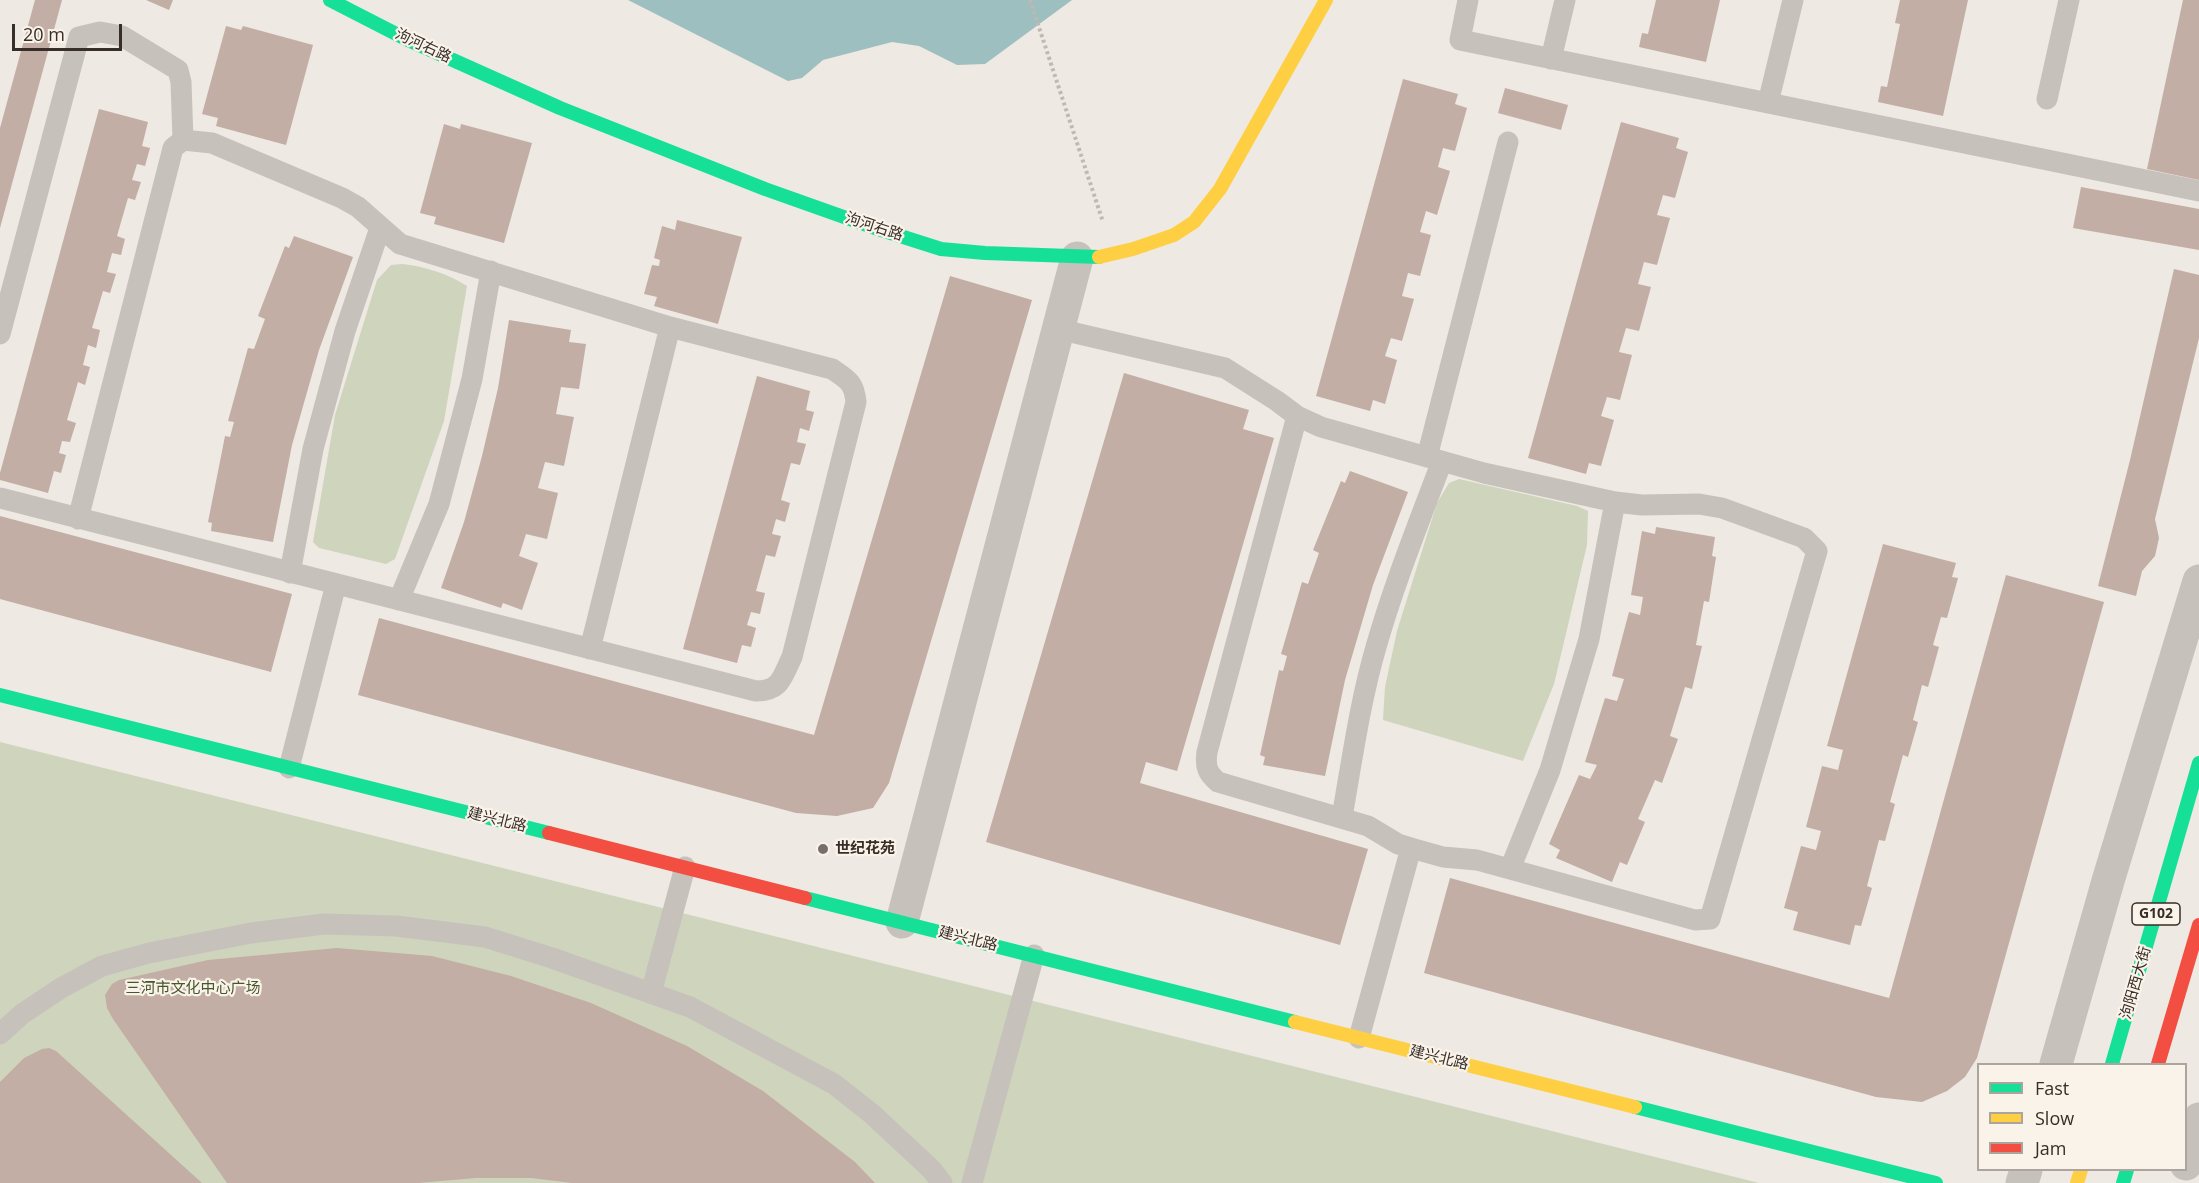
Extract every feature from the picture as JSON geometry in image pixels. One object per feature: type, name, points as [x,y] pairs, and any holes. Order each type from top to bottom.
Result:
[{"type":"main road","name":"泃河右路","points":[[330,0],[405,39],[560,108],[765,189],[872,227],[941,249],[1077,258],[1113,254],[1173,235],[1194,222],[1220,189],[1326,0]]},
{"type":"main road","name":"建兴北路","points":[[0,695],[1936,1183]]},
{"type":"main road","name":"泃阳西大街","points":[[2113,1063],[2199,763]]},
{"type":"main road","name":"G102","points":[[2159,1063],[2199,925]]},
{"type":"street","points":[[902,922],[1077,258]]},
{"type":"street","points":[[2057,1063],[2108,881],[2199,581]]},
{"type":"street","points":[[2187,1161],[2199,1119]]},
{"type":"lane","points":[[1468,0],[1460,40],[2199,191]]},
{"type":"lane","points":[[1551,59],[1565,0]]},
{"type":"lane","points":[[1768,103],[1793,0]]},
{"type":"lane","points":[[2047,99],[2069,0]]},
{"type":"lane","points":[[0,334],[79,38],[100,32],[122,36],[178,70],[181,82],[183,140]]},
{"type":"lane","points":[[0,498],[78,519],[756,691],[769,691],[778,685],[792,657],[856,402],[855,391],[850,381],[832,369],[670,327],[400,244],[358,207],[342,198],[212,143],[183,140],[172,148],[78,519]]},
{"type":"lane","points":[[1342,817],[1357,728],[1375,649],[1434,459],[1508,142]]},
{"type":"lane","points":[[290,573],[313,449],[345,331],[380,228]]},
{"type":"lane","points":[[399,600],[439,504],[472,379],[491,272]]},
{"type":"lane","points":[[590,649],[670,327]]},
{"type":"lane","points":[[1058,329],[1225,368],[1297,416],[1321,427],[1434,459],[1484,473],[1615,502],[1642,505],[1699,504],[1722,508],[1804,538],[1818,552],[1710,918],[1695,920],[1477,860],[1443,857],[1411,848],[1398,844],[1368,826],[1218,782],[1209,774],[1205,764],[1297,416]]},
{"type":"lane","points":[[1510,869],[1550,770],[1589,639],[1615,502]]},
{"type":"lane","points":[[289,768],[336,584]]},
{"type":"lane","points":[[1359,1038],[1411,848]]},
{"type":"lane","points":[[651,993],[685,867]]},
{"type":"lane","points":[[0,1034],[22,1014],[61,988],[102,966],[149,952],[324,924],[396,926],[485,937],[552,957],[690,1007],[834,1084],[872,1114],[932,1170],[942,1183]]},
{"type":"lane","points":[[972,1183],[1034,956]]},
{"type":"path","points":[[1030,0],[1113,254]]},
{"type":"green space","points":[[402,264],[436,271],[467,286],[444,421],[395,559],[386,564],[319,548],[313,542],[335,415],[377,280],[391,265]]},
{"type":"green space","points":[[1459,479],[1577,506],[1588,511],[1587,545],[1554,684],[1523,761],[1383,720],[1385,687],[1397,631],[1437,503],[1449,483]]},
{"type":"green space","name":"三河市文化中心广场","points":[[0,742],[1759,1183],[0,1183]]},
{"type":"water","points":[[628,0],[1072,0],[985,64],[957,65],[919,46],[892,42],[823,60],[802,78],[788,81]]},
{"type":"building","points":[[35,0],[62,0],[0,228],[0,128]]},
{"type":"building","points":[[146,0],[173,0],[169,10]]},
{"type":"building","points":[[1656,0],[1720,0],[1706,62],[1639,47],[1642,33],[1648,34]]},
{"type":"building","points":[[1900,0],[1968,0],[1943,116],[1878,102],[1881,86],[1887,87],[1900,24],[1895,23]]},
{"type":"building","points":[[2183,0],[2199,0],[2199,180],[2147,169]]},
{"type":"building","points":[[226,26],[241,30],[243,26],[313,45],[286,145],[216,126],[218,118],[202,114]]},
{"type":"building","points":[[1403,79],[1458,94],[1455,104],[1467,108],[1455,151],[1443,148],[1438,167],[1450,171],[1437,215],[1426,211],[1420,232],[1431,235],[1420,276],[1408,273],[1402,296],[1414,299],[1402,341],[1391,338],[1385,356],[1397,360],[1385,404],[1373,400],[1370,411],[1316,396]]},
{"type":"building","points":[[1505,88],[1568,105],[1561,130],[1498,113]]},
{"type":"building","points":[[99,109],[148,122],[142,146],[150,148],[145,166],[137,164],[132,180],[141,182],[135,200],[128,198],[117,236],[125,239],[121,255],[112,253],[107,272],[116,274],[110,293],[103,291],[92,328],[100,330],[96,348],[88,345],[83,365],[90,367],[85,385],[78,382],[67,420],[76,423],[70,442],[62,441],[59,453],[66,455],[61,473],[54,471],[48,493],[0,480],[0,473]]},
{"type":"building","points":[[1621,122],[1679,138],[1676,148],[1688,152],[1675,198],[1663,195],[1657,215],[1670,218],[1657,265],[1644,262],[1638,284],[1651,287],[1639,331],[1626,328],[1619,352],[1632,355],[1620,400],[1607,397],[1601,416],[1614,420],[1601,466],[1589,463],[1586,474],[1528,458]]},
{"type":"building","points":[[444,124],[460,129],[461,124],[532,143],[504,243],[434,224],[436,217],[420,213]]},
{"type":"building","points":[[2081,187],[2199,209],[2199,250],[2073,228]]},
{"type":"building","points":[[677,220],[742,237],[718,324],[654,306],[657,297],[644,294],[652,265],[659,266],[660,260],[654,258],[662,226],[675,230]]},
{"type":"building","points":[[294,236],[353,257],[319,350],[292,445],[273,542],[211,531],[212,523],[208,522],[225,436],[230,437],[234,422],[228,421],[248,348],[254,349],[265,319],[258,316],[285,246],[289,248]]},
{"type":"building","points":[[2174,269],[2199,275],[2199,338],[2155,519],[2159,538],[2155,556],[2142,571],[2136,596],[2098,586]]},
{"type":"building","points":[[950,276],[1032,300],[889,783],[873,808],[837,816],[796,813],[358,695],[379,618],[814,735]]},
{"type":"building","points":[[509,320],[571,330],[569,342],[586,344],[579,389],[561,387],[556,414],[574,417],[564,466],[545,462],[538,488],[558,493],[547,539],[526,534],[519,556],[538,563],[522,610],[503,603],[501,608],[441,588],[464,522],[482,456],[498,388]]},
{"type":"building","points":[[1124,373],[1249,410],[1243,429],[1274,438],[1177,771],[1146,762],[1140,783],[1368,849],[1340,945],[986,842]]},
{"type":"building","points":[[757,376],[810,391],[806,410],[814,412],[809,431],[800,428],[797,442],[806,444],[800,465],[791,463],[781,500],[790,503],[785,522],[776,519],[772,534],[781,536],[775,557],[766,555],[756,591],[765,593],[760,614],[751,612],[747,625],[756,628],[751,647],[742,645],[737,663],[683,649]]},
{"type":"building","points":[[1350,471],[1408,492],[1373,585],[1345,680],[1325,776],[1263,765],[1265,757],[1260,755],[1279,670],[1283,671],[1287,656],[1281,654],[1302,582],[1308,584],[1319,553],[1313,550],[1341,481],[1345,483]]},
{"type":"building","points":[[0,516],[292,594],[271,672],[0,599]]},
{"type":"building","points":[[1656,527],[1715,537],[1712,556],[1716,557],[1709,602],[1704,601],[1696,645],[1702,646],[1692,689],[1685,687],[1670,736],[1678,739],[1662,783],[1655,780],[1638,819],[1645,822],[1627,865],[1620,862],[1612,882],[1556,858],[1560,850],[1549,844],[1579,775],[1590,779],[1597,765],[1585,762],[1605,698],[1617,701],[1624,679],[1612,676],[1629,612],[1640,615],[1643,597],[1631,595],[1642,531],[1655,534]]},
{"type":"building","points":[[1883,544],[1956,563],[1952,577],[1958,578],[1947,618],[1941,617],[1933,645],[1939,647],[1928,687],[1922,685],[1913,720],[1918,722],[1908,757],[1903,755],[1890,802],[1895,804],[1885,841],[1879,840],[1867,886],[1872,888],[1861,926],[1855,925],[1850,945],[1793,930],[1798,912],[1784,908],[1801,846],[1816,850],[1821,831],[1806,827],[1822,766],[1838,770],[1843,750],[1827,746]]},
{"type":"building","points":[[2006,575],[2104,602],[1977,1058],[1965,1077],[1947,1091],[1922,1102],[1876,1097],[1424,973],[1450,878],[1889,998]]},
{"type":"building","points":[[337,948],[432,956],[511,976],[591,1003],[687,1046],[763,1091],[855,1162],[875,1183],[572,1183],[531,1178],[476,1178],[418,1183],[227,1183],[113,1019],[107,1008],[105,995],[112,984],[119,980],[208,960]]},
{"type":"building","points":[[49,1048],[56,1051],[202,1183],[0,1183],[0,1082],[24,1058]]},
{"type":"traffic: fast","points":[[330,0],[406,39],[560,108],[765,189],[872,227],[941,249],[1099,257]]},
{"type":"traffic: fast","points":[[0,695],[549,833]]},
{"type":"traffic: fast","points":[[2112,1063],[2199,763]]},
{"type":"traffic: fast","points":[[805,898],[1295,1022]]},
{"type":"traffic: fast","points":[[1635,1107],[1936,1183]]},
{"type":"traffic: fast","points":[[2123,1183],[2127,1171]]},
{"type":"traffic: slow","points":[[1099,257],[1133,249],[1174,235],[1194,222],[1220,189],[1326,0]]},
{"type":"traffic: slow","points":[[1295,1022],[1635,1107]]},
{"type":"traffic: slow","points":[[2077,1183],[2081,1171]]},
{"type":"traffic: jam","points":[[549,833],[805,898]]},
{"type":"traffic: jam","points":[[2158,1063],[2199,925]]},
{"type":"place","name":"世纪花苑","points":[[823,849]]}]
